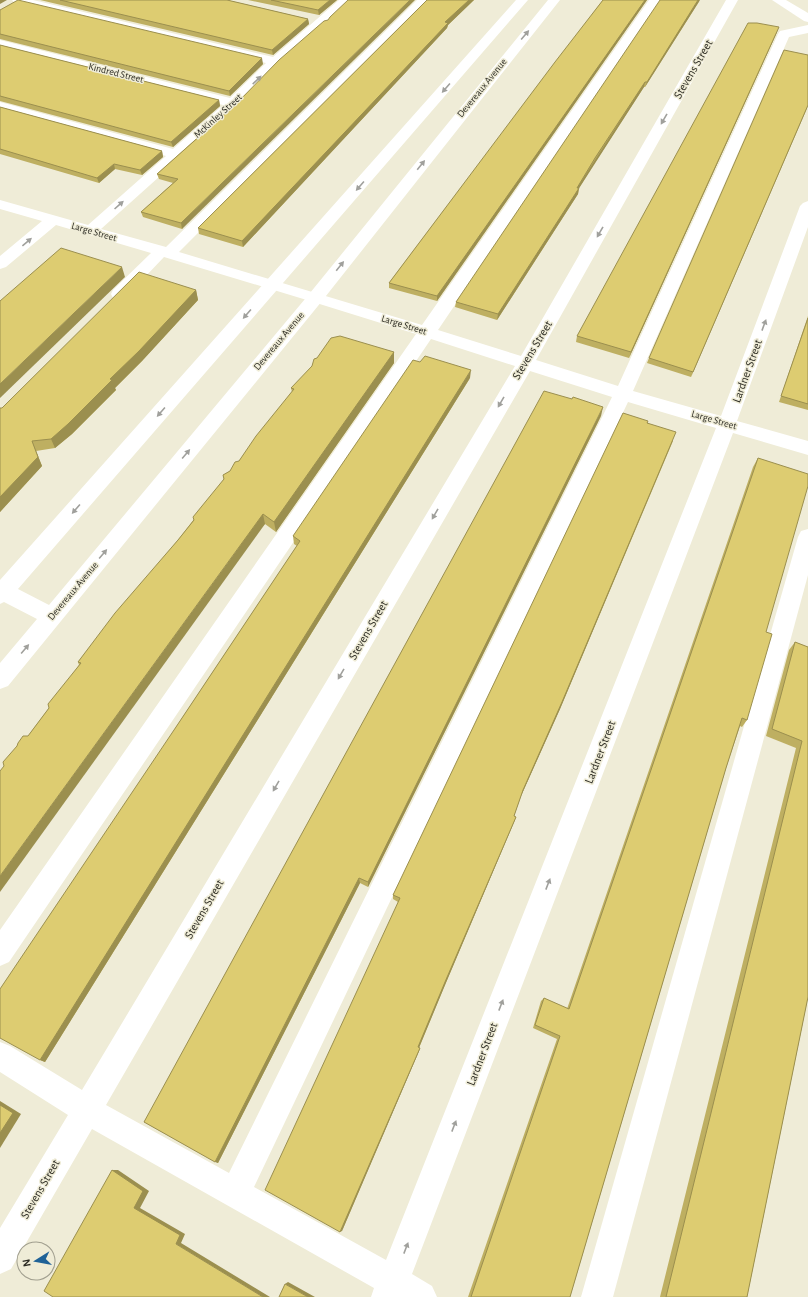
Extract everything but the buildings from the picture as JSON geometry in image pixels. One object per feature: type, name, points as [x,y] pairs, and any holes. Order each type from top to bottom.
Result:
[{"type":"main road","points":[[6,7],[18,0],[276,61]]},
{"type":"main road","name":"McKinley Street","points":[[90,231],[233,103],[316,20],[346,0]]},
{"type":"main road","points":[[106,306],[166,252],[424,0]]},
{"type":"main road","points":[[52,616],[2,594],[522,0]]},
{"type":"main road","name":"Devereaux Avenue","points":[[0,679],[316,297],[500,65],[554,0]]},
{"type":"main road","points":[[0,953],[428,333],[655,0]]},
{"type":"main road","name":"Stevens Street","points":[[0,1258],[524,362],[732,0]]},
{"type":"main road","points":[[778,0],[808,18]]},
{"type":"main road","points":[[236,1192],[623,394],[784,34],[808,29]]},
{"type":"main road","name":"Kindred Street","points":[[0,44],[233,103]]},
{"type":"main road","points":[[471,59],[500,65]]},
{"type":"main road","points":[[0,106],[176,154]]},
{"type":"main road","name":"Large Street","points":[[0,204],[316,297],[623,394],[808,448]]},
{"type":"main road","name":"Lardner Street","points":[[390,1289],[727,424],[808,206]]},
{"type":"main road","points":[[0,264],[53,220]]},
{"type":"main road","points":[[597,1297],[808,537]]},
{"type":"main road","points":[[0,1056],[87,1110],[236,1192],[390,1289],[421,1297]]}]
